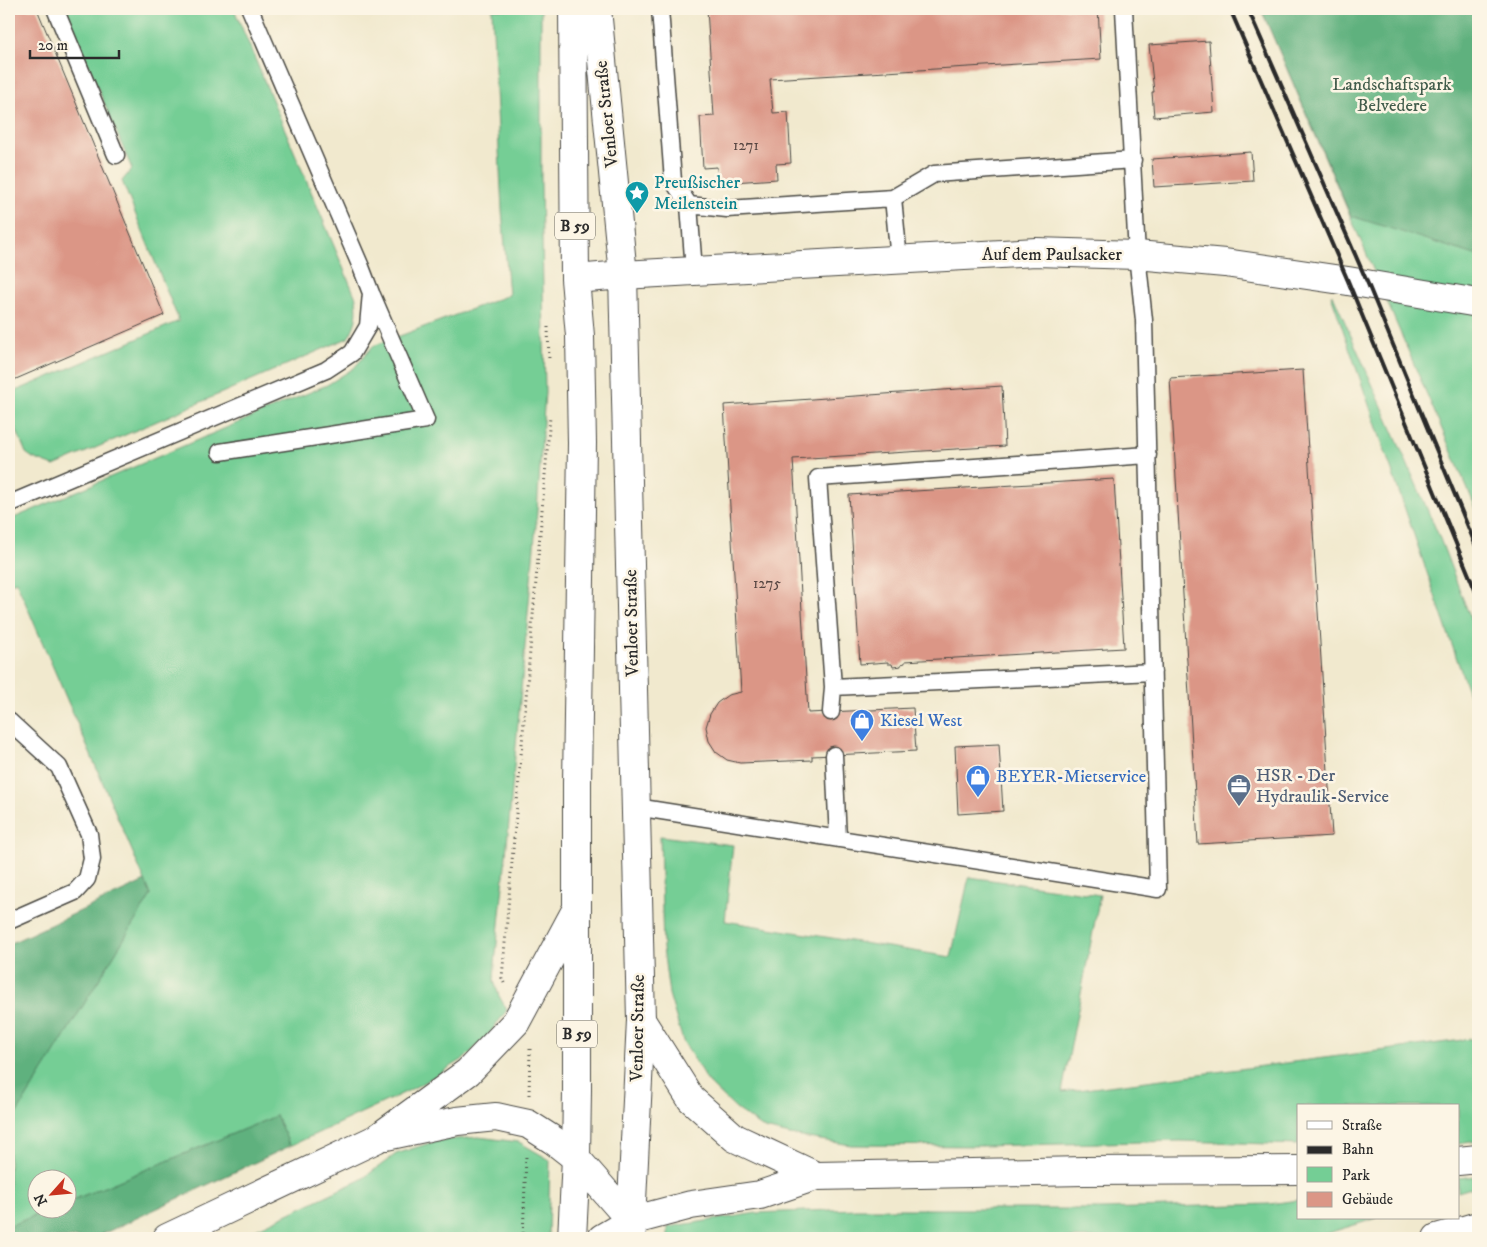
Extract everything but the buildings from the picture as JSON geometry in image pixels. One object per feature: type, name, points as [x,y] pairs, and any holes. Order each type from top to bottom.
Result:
[{"type":"main road","name":"Venloer Straße","points":[[572,1238],[577,1090],[576,910],[582,442],[580,336],[575,279],[573,9]]},
{"type":"main road","name":"Venloer Straße","points":[[597,9],[623,275],[641,1020],[631,1230]]},
{"type":"main road","name":"Auf dem Paulsacker","points":[[575,279],[1036,252],[1137,254],[1225,263],[1478,302]]},
{"type":"main road","points":[[167,1238],[376,1139],[468,1072],[516,1022],[576,910]]},
{"type":"main road","points":[[641,1020],[691,1098],[735,1138],[816,1176]]},
{"type":"main road","points":[[376,1139],[458,1120],[496,1118],[528,1124],[554,1140],[576,1158],[631,1230]]},
{"type":"main road","points":[[1460,1161],[1478,1159]]},
{"type":"main road","points":[[602,1238],[631,1230],[690,1205],[760,1195],[816,1176],[1094,1171],[1297,1170]]},
{"type":"main road","points":[[1437,1238],[1478,1226]]},
{"type":"lane","points":[[56,9],[116,155]]},
{"type":"lane","points":[[220,452],[426,420],[250,9]]},
{"type":"lane","points":[[660,9],[673,181],[689,205],[694,271]]},
{"type":"lane","points":[[636,807],[1158,889],[1144,320],[1137,254],[1124,9]]},
{"type":"lane","points":[[689,205],[727,209],[893,198],[934,174],[1133,160]]},
{"type":"lane","points":[[893,198],[899,260]]},
{"type":"lane","points":[[9,504],[326,370],[352,353],[368,326],[371,293]]},
{"type":"lane","points":[[830,712],[833,687],[818,478],[1148,455]]},
{"type":"lane","points":[[833,687],[1153,672]]},
{"type":"lane","points":[[9,721],[59,767],[89,834],[92,859],[87,879],[75,892],[9,921]]},
{"type":"lane","points":[[834,755],[838,839]]},
{"type":"path","points":[[548,326],[549,362]]},
{"type":"path","points":[[523,1238],[530,1050],[516,1022],[502,978],[551,408]]},
{"type":"green space","points":[[69,9],[234,9],[356,298],[357,314],[348,338],[54,466],[33,458],[26,453],[9,412],[9,394],[179,321],[122,181],[132,169],[67,15]]},
{"type":"green space","points":[[492,9],[541,9],[541,184],[545,392],[536,525],[495,963],[494,981],[499,996],[507,1010],[490,1033],[465,1058],[408,1091],[290,1146],[276,1116],[78,1198],[78,1170],[28,1170],[28,1218],[9,1226],[9,1126],[151,895],[16,581],[9,584],[9,520],[327,385],[354,368],[373,346],[509,295],[502,210]]},
{"type":"green space","name":"Landschaftspark Belvedere","points":[[1261,9],[1478,9],[1478,513]]},
{"type":"green space","name":"Landschaftspark Belvedere","points":[[1261,9],[1478,9],[1478,256],[1351,216]]},
{"type":"green space","points":[[1331,295],[1333,295],[1439,536],[1478,638],[1478,720]]},
{"type":"green space","points":[[660,836],[733,845],[725,921],[951,957],[969,877],[1100,895],[1062,1092],[1478,1038],[1478,1141],[1460,1144],[1460,1104],[1297,1104],[1297,1145],[1181,1141],[981,1146],[851,1145],[790,1135],[765,1129],[736,1109],[708,1082],[683,1041],[669,994],[663,948]]},
{"type":"green space","points":[[145,881],[151,895],[9,1126],[9,944]]},
{"type":"green space","points":[[276,1116],[290,1146],[94,1238],[9,1238],[9,1226],[28,1218],[28,1220],[78,1220],[78,1198]]},
{"type":"green space","points":[[478,1137],[519,1142],[550,1160],[548,1238],[237,1238],[362,1179],[396,1154],[436,1141]]},
{"type":"green space","points":[[1478,1176],[1478,1186],[1460,1191],[1460,1178]]},
{"type":"green space","points":[[1297,1200],[1297,1220],[1370,1220],[1312,1238],[668,1238],[668,1227],[757,1213],[856,1209],[1101,1209],[1270,1204]]},
{"type":"railway","points":[[1230,9],[1348,281],[1478,597]]},
{"type":"railway","points":[[1248,9],[1368,284],[1478,551]]},
{"type":"place","name":"Preußischer Meilenstein","points":[[637,214]]},
{"type":"place","name":"Kiesel West","points":[[862,742]]},
{"type":"place","name":"BEYER-Mietservice","points":[[978,798]]},
{"type":"place","name":"HSR - Der Hydraulik-Service","points":[[1239,807]]}]
